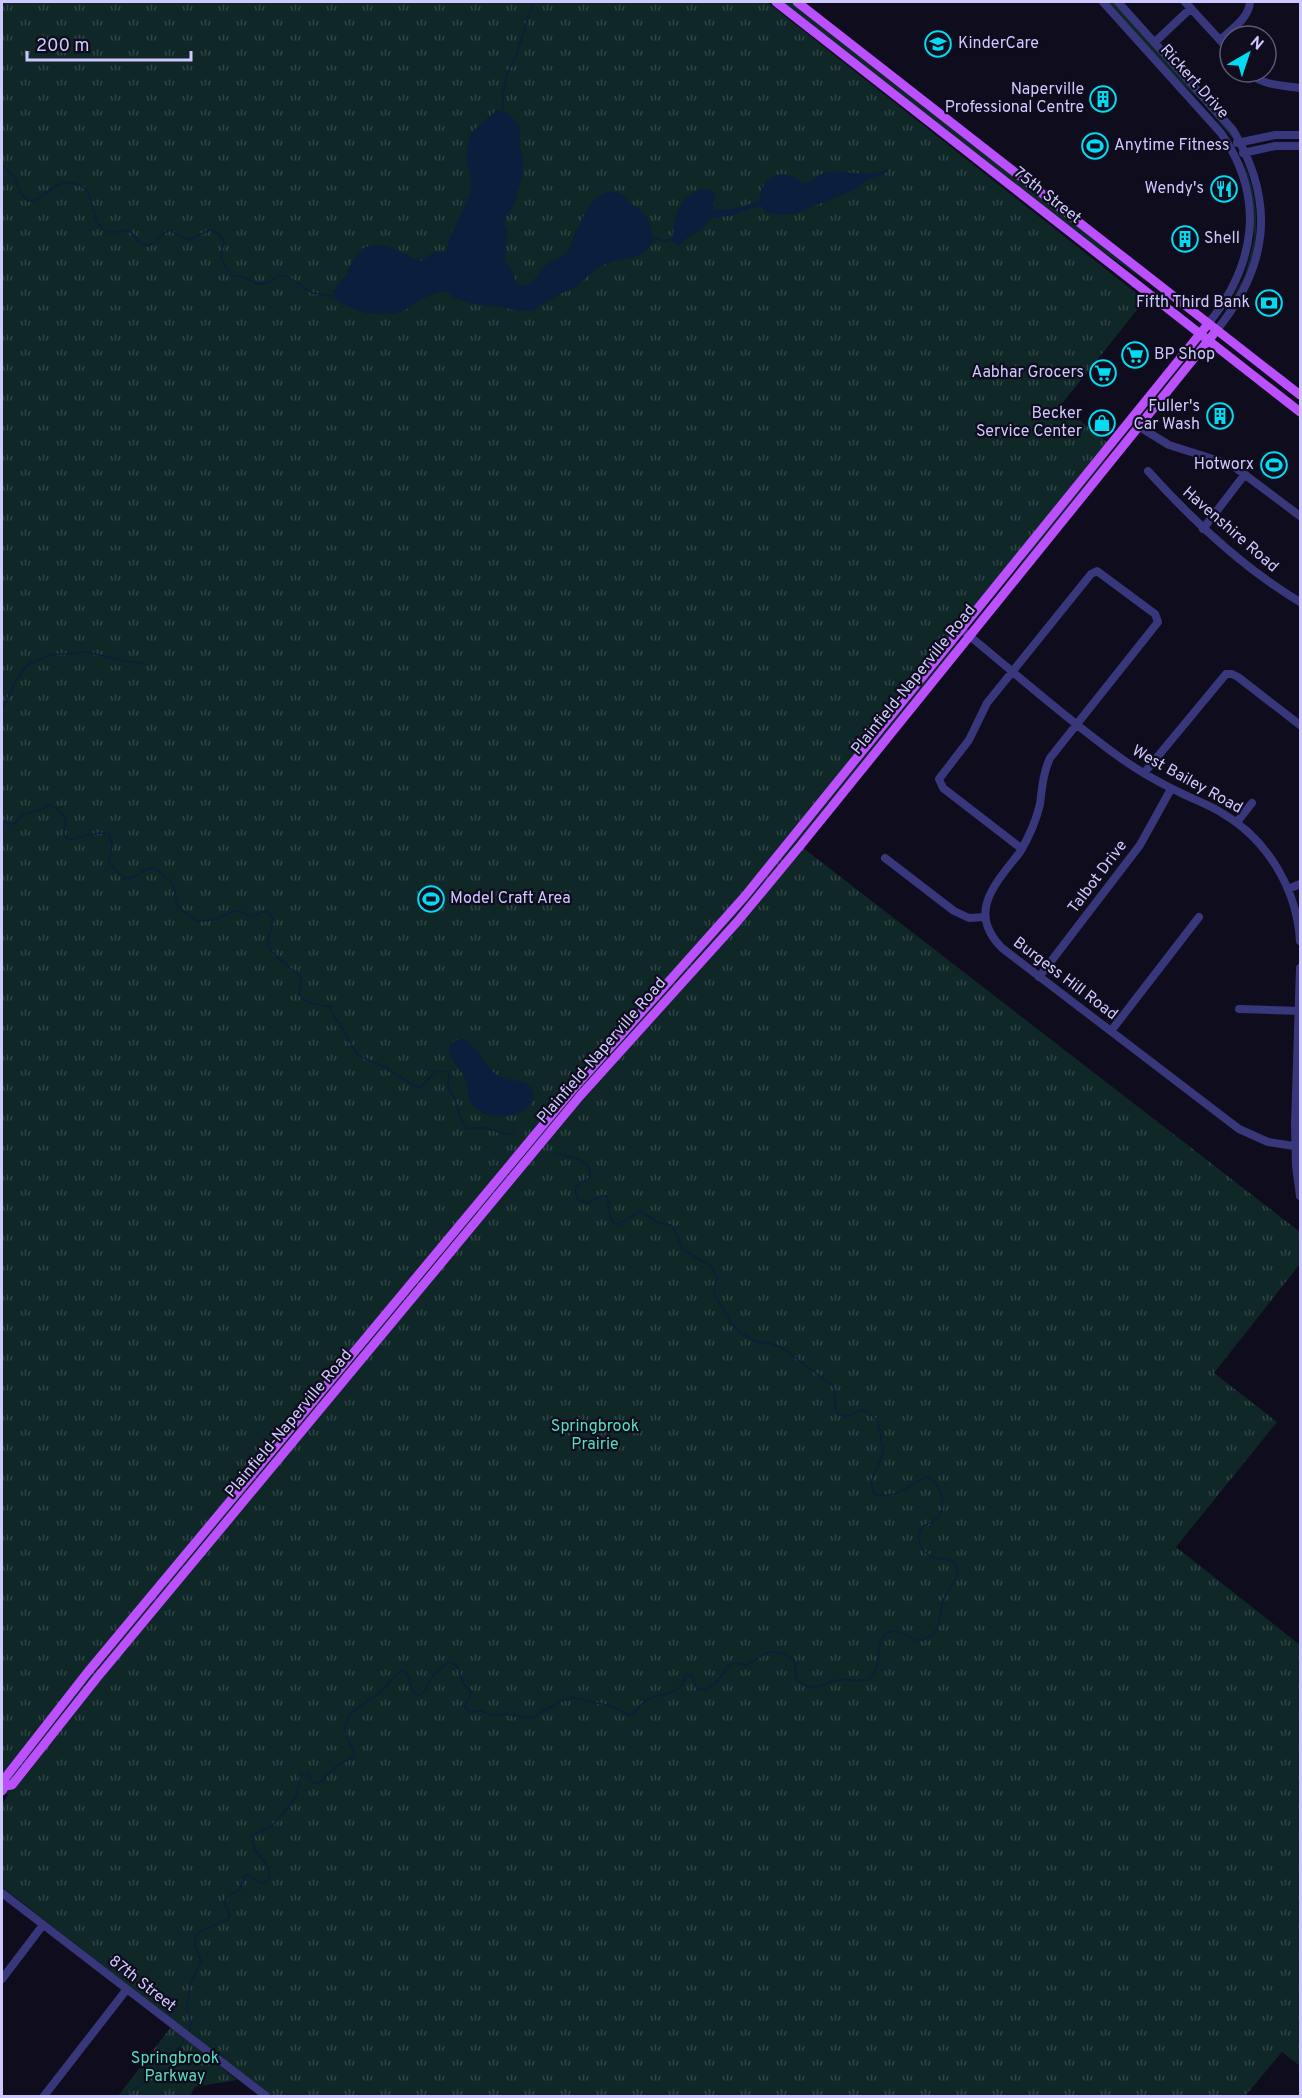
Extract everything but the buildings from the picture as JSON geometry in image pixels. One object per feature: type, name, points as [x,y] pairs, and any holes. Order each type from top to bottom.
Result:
[{"type":"main road","name":"75th Street","points":[[776,2],[1300,412]]},
{"type":"main road","name":"75th Street","points":[[797,2],[1300,395]]},
{"type":"main road","name":"Plainfield-Naperville Road","points":[[3,1789],[5,1778],[125,1627],[573,1089],[745,896],[1208,324]]},
{"type":"main road","name":"Plainfield-Naperville Road","points":[[3,1789],[12,1785],[115,1656],[573,1105],[737,922],[1216,331]]},
{"type":"street","name":"Rickert Drive","points":[[1103,2],[1206,115],[1229,145],[1245,180],[1250,212],[1245,260],[1235,284],[1208,324]]},
{"type":"street","name":"Rickert Drive","points":[[1118,2],[1221,116],[1246,152],[1254,173],[1260,202],[1256,261],[1247,285],[1216,331]]},
{"type":"street","points":[[1237,24],[1249,9],[1250,2]]},
{"type":"street","points":[[1155,42],[1188,5],[1218,38]]},
{"type":"street","points":[[1275,84],[1300,88]]},
{"type":"street","points":[[1229,145],[1275,135],[1300,135]]},
{"type":"street","points":[[1235,156],[1275,146],[1300,146]]},
{"type":"street","points":[[1138,426],[1164,444],[1223,461],[1245,474],[1300,516]]},
{"type":"street","name":"Havenshire Road","points":[[1148,471],[1203,529],[1276,587],[1300,602]]},
{"type":"street","points":[[1203,529],[1245,474]]},
{"type":"street","points":[[885,858],[959,915],[985,918],[990,893],[1022,849],[1036,818],[1047,765],[1157,625],[1158,620],[1155,614],[1101,573],[1094,571],[987,703],[969,740],[942,774],[939,782],[943,788],[1022,849]]},
{"type":"street","name":"West Bailey Road","points":[[961,629],[1121,758],[1171,789],[1216,809],[1237,822],[1268,853],[1288,889],[1297,919],[1300,941]]},
{"type":"street","points":[[1144,773],[1226,674],[1238,677],[1300,725]]},
{"type":"street","name":"Talbot Drive","points":[[1039,977],[1140,845],[1171,789]]},
{"type":"street","points":[[1237,822],[1252,803]]},
{"type":"street","points":[[1288,889],[1300,884]]},
{"type":"street","points":[[1111,1031],[1200,917]]},
{"type":"street","name":"Burgess Hill Road","points":[[985,918],[995,942],[1239,1129],[1268,1142],[1298,1147]]},
{"type":"street","points":[[1300,968],[1296,1166],[1300,1196]]},
{"type":"street","points":[[1239,1009],[1300,1011]]},
{"type":"street","name":"87th Street","points":[[2,1893],[266,2097]]},
{"type":"street","points":[[2,1978],[43,1925]]},
{"type":"street","points":[[44,2097],[126,1989]]},
{"type":"green space","name":"Springbrook Prairie","points":[[2,2],[767,2],[1145,300],[1061,405],[1107,442],[789,837],[1300,1232],[1300,1264],[1214,1373],[1277,1422],[1176,1547],[1300,1645],[1300,2066],[1282,2052],[1245,2096],[271,2096],[2,1887],[2,1804],[8,1795],[2,1789]]},
{"type":"green space","points":[[781,2],[792,2],[1147,282],[1070,229]]},
{"type":"green space","points":[[1108,2],[1115,2],[1231,133],[1233,139],[1201,101],[1180,82]]},
{"type":"green space","points":[[1243,162],[1250,179],[1254,199],[1255,240],[1246,280],[1237,297],[1225,312],[1245,275],[1254,239],[1252,199]]},
{"type":"green space","points":[[1104,457],[1107,459],[1008,583],[1029,551]]},
{"type":"green space","points":[[956,641],[958,644],[760,890],[799,836]]},
{"type":"green space","name":"Springbrook Parkway","points":[[171,2027],[237,2080],[195,2087],[190,2096],[118,2096]]},
{"type":"water","points":[[497,110],[508,113],[520,127],[523,171],[515,203],[504,223],[507,231],[505,262],[517,284],[531,283],[548,264],[566,254],[589,207],[604,193],[611,192],[624,196],[644,214],[649,221],[652,244],[638,256],[598,267],[577,286],[532,311],[474,304],[442,291],[393,314],[365,313],[336,301],[334,291],[359,252],[366,247],[373,245],[390,248],[421,261],[435,252],[446,252],[470,195],[471,174],[466,158],[469,139],[474,130]]},
{"type":"water","points":[[888,169],[887,172],[866,180],[856,189],[794,214],[777,215],[764,211],[762,206],[753,207],[734,215],[711,218],[703,228],[678,246],[672,241],[679,208],[697,191],[714,192],[712,210],[733,209],[760,201],[764,184],[773,176],[785,174],[803,184],[825,173],[872,174]]},
{"type":"water","points":[[461,1039],[472,1045],[488,1066],[501,1078],[523,1082],[530,1087],[534,1095],[526,1109],[516,1114],[494,1116],[483,1113],[473,1105],[463,1074],[449,1050],[452,1042]]},
{"type":"waterway","points":[[503,110],[503,93],[507,74],[516,56],[533,2]]},
{"type":"waterway","points":[[2,164],[14,177],[20,192],[27,201],[34,201],[61,184],[77,184],[87,192],[99,225],[107,232],[127,231],[147,246],[153,244],[169,230],[189,240],[210,230],[219,234],[224,242],[221,256],[226,269],[232,275],[259,284],[270,282],[278,276],[287,276],[312,293],[334,296]]},
{"type":"waterway","points":[[653,240],[672,239]]},
{"type":"waterway","points":[[2,710],[16,681],[27,665],[49,655],[87,652],[144,663]]},
{"type":"waterway","points":[[2,820],[9,824],[15,823],[24,814],[41,810],[48,805],[55,807],[65,818],[64,835],[68,840],[99,833],[109,834],[112,844],[109,862],[124,879],[155,868],[173,883],[177,905],[197,921],[213,920],[234,911],[253,917],[261,912],[268,912],[273,921],[268,939],[270,949],[300,976],[299,994],[302,998],[330,1007],[357,1055],[380,1065],[417,1087],[421,1087],[435,1072],[447,1071],[449,1074],[448,1088],[455,1099],[461,1120],[466,1128],[483,1128],[506,1134],[514,1133]]},
{"type":"waterway","points":[[189,2032],[191,2024],[187,2008],[190,1986],[201,1961],[195,1945],[198,1933],[228,1919],[230,1915],[224,1902],[230,1894],[240,1890],[243,1877],[248,1875],[262,1884],[270,1878],[267,1866],[257,1853],[253,1841],[254,1834],[272,1826],[289,1807],[296,1796],[301,1774],[308,1774],[313,1783],[319,1783],[339,1764],[354,1757],[354,1750],[345,1731],[348,1717],[383,1690],[399,1672],[407,1673],[413,1692],[420,1695],[434,1674],[447,1663],[454,1664],[464,1684],[472,1692],[464,1706],[470,1712],[482,1711],[493,1716],[506,1714],[527,1718],[561,1701],[573,1698],[611,1706],[630,1715],[648,1699],[676,1690],[682,1684],[686,1674],[692,1676],[697,1689],[707,1689],[716,1682],[730,1664],[747,1665],[768,1652],[782,1653],[794,1660],[797,1680],[809,1687],[839,1680],[868,1680],[876,1669],[880,1644],[886,1634],[896,1631],[920,1640],[931,1636],[938,1626],[943,1602],[955,1581],[957,1568],[951,1560],[932,1557],[924,1551],[919,1542],[921,1528],[937,1518],[942,1509],[941,1494],[935,1481],[927,1477],[895,1494],[874,1493],[873,1478],[883,1451],[879,1425],[875,1418],[862,1410],[846,1417],[838,1414],[832,1385],[781,1347],[757,1342],[741,1333],[731,1323],[714,1293],[718,1278],[712,1267],[682,1249],[671,1225],[659,1223],[639,1212],[615,1224],[610,1218],[607,1196],[601,1196],[587,1203],[579,1200],[576,1186],[590,1178],[588,1166],[579,1159],[555,1153]]},
{"type":"waterway","points":[[125,2096],[147,2080],[164,2059],[176,2051],[185,2038]]},
{"type":"place","name":"KinderCare","points":[[938,44]]},
{"type":"place","name":"Naperville Professional Centre","points":[[1103,99]]},
{"type":"place","name":"Anytime Fitness","points":[[1095,146]]},
{"type":"place","name":"Wendy's","points":[[1224,189]]},
{"type":"place","name":"Shell","points":[[1185,239]]},
{"type":"place","name":"Fifth Third Bank","points":[[1269,303]]},
{"type":"place","name":"BP Shop","points":[[1135,355]]},
{"type":"place","name":"Aabhar Grocers","points":[[1103,373]]},
{"type":"place","name":"Fuller's Car Wash","points":[[1220,416]]},
{"type":"place","name":"Becker Service Center","points":[[1102,423]]},
{"type":"place","name":"Hotworx","points":[[1274,465]]},
{"type":"place","name":"Model Craft Area","points":[[431,899]]}]
